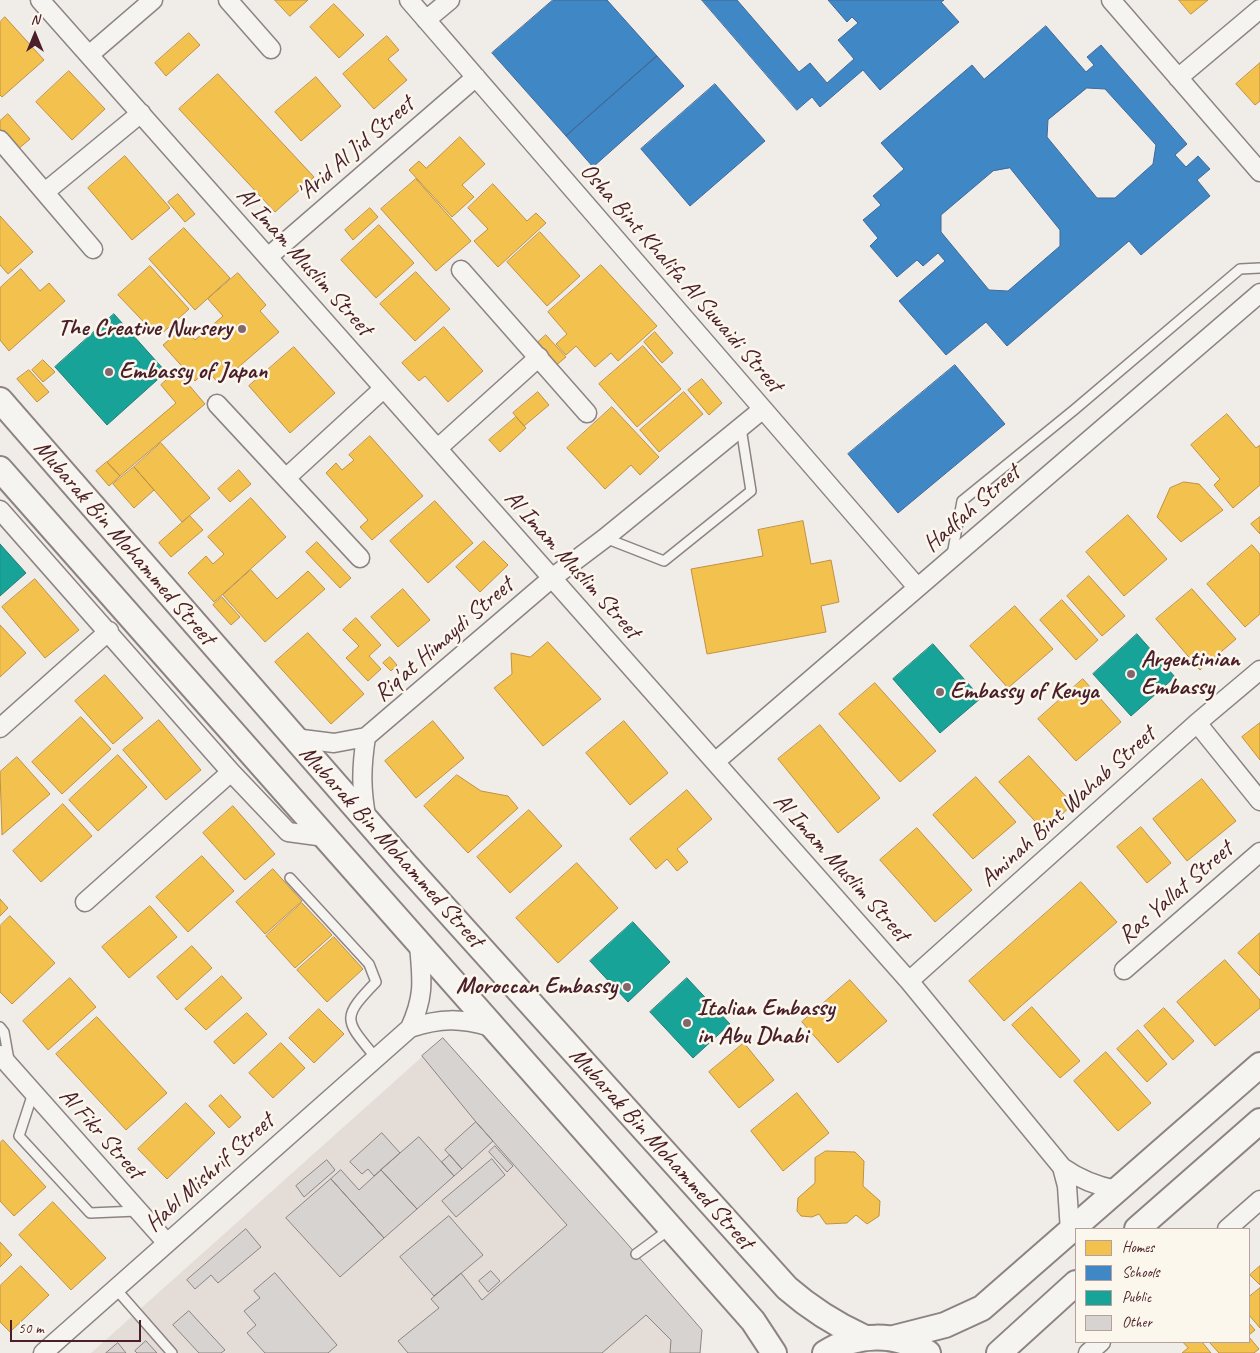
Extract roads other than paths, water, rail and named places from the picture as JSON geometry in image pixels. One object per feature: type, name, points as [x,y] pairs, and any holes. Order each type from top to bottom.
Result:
[{"type":"main road","name":"Mubarak Bin Mohammed Street","points":[[0,400],[368,822],[787,1288],[808,1307],[833,1323],[863,1338]]},
{"type":"main road","name":"Mubarak Bin Mohammed Street","points":[[0,469],[491,1027],[753,1321],[774,1353]]},
{"type":"main road","points":[[825,1353],[838,1344],[863,1338],[894,1338],[945,1326],[982,1308],[1260,1064]]},
{"type":"main road","points":[[1138,1228],[1260,1121]]},
{"type":"main road","points":[[999,1353],[1075,1284]]},
{"type":"main road","points":[[894,1338],[918,1346],[928,1353]]},
{"type":"street","name":"Al Imam Muslim Street","points":[[40,0],[909,981],[1062,1167],[1077,1177],[1098,1186],[1117,1190]]},
{"type":"street","points":[[89,55],[153,0]]},
{"type":"street","points":[[228,0],[271,49]]},
{"type":"street","name":"Osha Bint Khalifa Al Suwaidi Street","points":[[410,0],[917,587]]},
{"type":"street","points":[[426,20],[450,0]]},
{"type":"street","points":[[1111,0],[1260,172]]},
{"type":"street","points":[[1178,78],[1260,9]]},
{"type":"street","name":"'Arid Al Jid Street","points":[[268,257],[476,76]]},
{"type":"street","points":[[45,192],[141,113]]},
{"type":"street","points":[[0,140],[93,249]]},
{"type":"street","points":[[461,270],[587,413]]},
{"type":"street","name":"Hadfah Street","points":[[715,762],[1260,293]]},
{"type":"street","points":[[438,448],[539,357]]},
{"type":"street","points":[[286,478],[384,388]]},
{"type":"street","points":[[217,404],[360,558]]},
{"type":"street","name":"Riq'at Himaydi Street","points":[[366,738],[552,578],[605,538],[763,409]]},
{"type":"street","points":[[0,510],[109,631],[231,772],[288,832],[325,837]]},
{"type":"street","points":[[0,728],[109,631]]},
{"type":"street","name":"Aminah Bint Wahab Street","points":[[909,981],[1197,723],[1260,670]]},
{"type":"street","points":[[1197,723],[1260,801]]},
{"type":"street","points":[[294,738],[334,743],[366,738],[361,765],[361,789],[368,822]]},
{"type":"street","points":[[85,902],[231,772]]},
{"type":"street","name":"Ras Yallat Street","points":[[1124,970],[1260,852]]},
{"type":"street","name":"Habl Mishrif Street","points":[[410,1028],[422,998],[423,982],[419,945]]},
{"type":"street","name":"Habl Mishrif Street","points":[[43,1353],[410,1028],[430,1022],[452,1019],[491,1027]]},
{"type":"street","name":"Al Fikr Street","points":[[5,1061],[167,1244]]},
{"type":"street","name":"Al Imam Muslim Street","points":[[1062,1167],[1067,1186],[1070,1231]]},
{"type":"street","points":[[1228,1228],[1260,1200]]},
{"type":"street","points":[[1088,1353],[1100,1343]]},
{"type":"lane","points":[[951,558],[962,501],[1082,404],[1240,269],[1260,268]]},
{"type":"lane","points":[[605,538],[664,561],[751,491],[741,428]]},
{"type":"lane","points":[[290,878],[369,964],[376,982],[356,1002],[349,1016],[352,1028],[376,1058]]},
{"type":"lane","points":[[0,1027],[4,1032],[5,1061]]},
{"type":"lane","points":[[33,1093],[19,1136],[90,1213],[138,1210]]},
{"type":"lane","points":[[636,1254],[671,1228]]},
{"type":"lane","points":[[115,1288],[172,1353]]},
{"type":"place","name":"The Creative Nursery","points":[[242,329]]},
{"type":"place","name":"Embassy of Japan","points":[[109,372]]},
{"type":"place","name":"Argentinian Embassy","points":[[1131,674]]},
{"type":"place","name":"Embassy of Kenya","points":[[940,692]]},
{"type":"place","name":"Moroccan Embassy","points":[[627,987]]},
{"type":"place","name":"Italian Embassy in Abu Dhabi","points":[[687,1023]]}]
